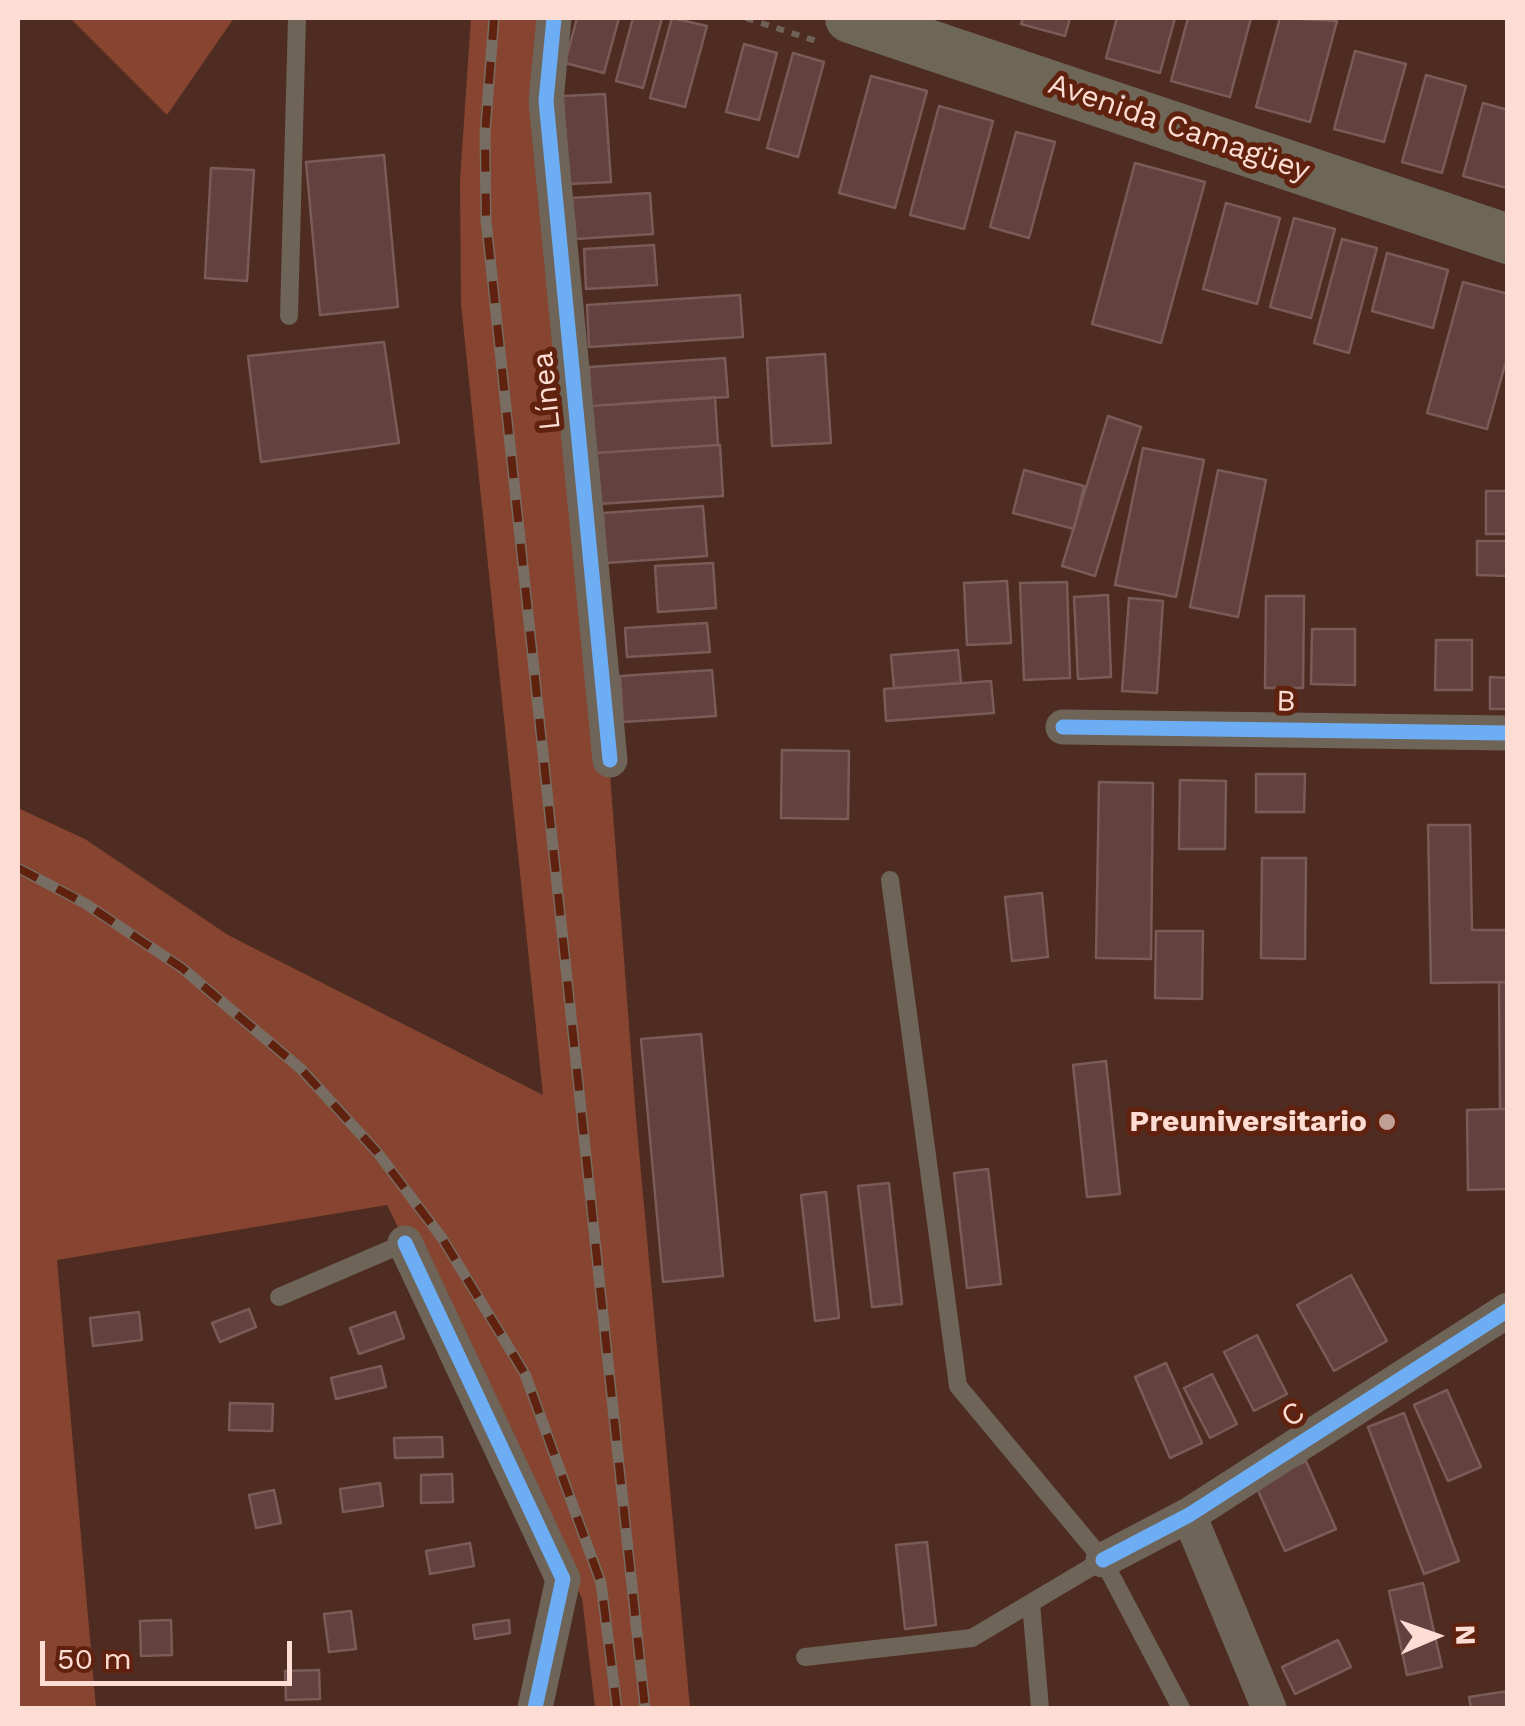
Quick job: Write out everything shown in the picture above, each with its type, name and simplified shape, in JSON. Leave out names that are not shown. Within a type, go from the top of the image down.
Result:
[{"type":"main road","name":"Avenida Camagüey","points":[[850,18],[1508,239]]},
{"type":"street","name":"Línea","points":[[554,18],[546,100],[610,760]]},
{"type":"street","name":"B","points":[[1063,727],[1508,733]]},
{"type":"street","points":[[405,1244],[563,1579],[535,1708]]},
{"type":"street","name":"C","points":[[1104,1560],[1188,1515],[1508,1310]]},
{"type":"street","points":[[1188,1515],[1269,1708]]},
{"type":"lane","points":[[289,316],[296,18]]},
{"type":"lane","points":[[890,880],[958,1386],[1104,1560],[1181,1708]]},
{"type":"lane","points":[[279,1297],[405,1244]]},
{"type":"lane","points":[[805,1657],[972,1638],[1104,1560]]},
{"type":"lane","points":[[1031,1603],[1040,1708]]},
{"type":"shaded area","points":[[70,18],[234,18],[167,115]]},
{"type":"shaded area","points":[[471,18],[553,18],[636,1118],[690,1708],[595,1708],[582,1598],[387,1205],[57,1260],[96,1708],[18,1708],[18,808],[85,839],[228,935],[543,1095],[461,304],[460,180]]},
{"type":"building","points":[[577,18],[619,18],[604,73],[565,63]]},
{"type":"building","points":[[633,18],[662,18],[643,88],[616,81]]},
{"type":"building","points":[[672,18],[707,26],[685,107],[650,98]]},
{"type":"building","points":[[1023,18],[1070,18],[1065,36],[1021,24]]},
{"type":"building","points":[[1117,18],[1175,18],[1160,73],[1106,58]]},
{"type":"building","points":[[1188,18],[1251,18],[1230,97],[1171,81]]},
{"type":"building","points":[[1280,18],[1337,21],[1310,122],[1256,107]]},
{"type":"building","points":[[744,44],[777,53],[759,120],[726,112]]},
{"type":"building","points":[[1355,51],[1406,64],[1384,142],[1334,129]]},
{"type":"building","points":[[793,53],[824,62],[798,157],[767,148]]},
{"type":"building","points":[[1426,75],[1466,86],[1442,173],[1402,162]]},
{"type":"building","points":[[871,76],[927,91],[895,208],[839,193]]},
{"type":"building","points":[[605,94],[611,182],[569,184],[563,96]]},
{"type":"building","points":[[1483,103],[1508,110],[1507,188],[1463,176]]},
{"type":"building","points":[[939,106],[993,121],[964,229],[910,215]]},
{"type":"building","points":[[1016,132],[1055,142],[1029,238],[990,227]]},
{"type":"building","points":[[384,155],[398,307],[320,315],[306,162]]},
{"type":"building","points":[[1135,163],[1205,182],[1161,343],[1092,324]]},
{"type":"building","points":[[211,168],[254,170],[247,281],[205,278]]},
{"type":"building","points":[[650,193],[653,234],[576,239],[572,198]]},
{"type":"building","points":[[1226,203],[1280,218],[1257,304],[1203,289]]},
{"type":"building","points":[[1294,218],[1335,229],[1311,318],[1270,307]]},
{"type":"building","points":[[1342,239],[1377,248],[1349,353],[1314,343]]},
{"type":"building","points":[[654,245],[657,285],[586,289],[584,249]]},
{"type":"building","points":[[1387,253],[1448,270],[1433,328],[1372,311]]},
{"type":"building","points":[[1463,282],[1508,294],[1508,354],[1487,429],[1427,413]]},
{"type":"building","points":[[740,295],[743,337],[589,347],[587,305]]},
{"type":"building","points":[[384,342],[399,443],[261,462],[248,356]]},
{"type":"building","points":[[825,354],[831,443],[772,446],[767,358]]},
{"type":"building","points":[[725,358],[728,397],[591,406],[589,367]]},
{"type":"building","points":[[715,397],[718,445],[595,453],[591,406]]},
{"type":"building","points":[[1108,416],[1141,427],[1095,576],[1062,566]]},
{"type":"building","points":[[720,445],[723,496],[598,504],[595,453]]},
{"type":"building","points":[[1143,448],[1204,460],[1176,597],[1115,585]]},
{"type":"building","points":[[1024,470],[1084,486],[1074,529],[1013,513]]},
{"type":"building","points":[[1218,470],[1266,480],[1238,617],[1190,607]]},
{"type":"building","points":[[1486,491],[1508,491],[1508,534],[1486,534]]},
{"type":"building","points":[[703,506],[707,556],[606,563],[603,513]]},
{"type":"building","points":[[1477,541],[1508,541],[1508,576],[1477,575]]},
{"type":"building","points":[[713,563],[716,608],[658,612],[655,566]]},
{"type":"building","points":[[1007,581],[1011,643],[967,645],[964,583]]},
{"type":"building","points":[[1067,582],[1070,678],[1024,680],[1020,583]]},
{"type":"building","points":[[1108,595],[1111,677],[1078,679],[1074,597]]},
{"type":"building","points":[[1266,596],[1304,596],[1303,688],[1265,688]]},
{"type":"building","points":[[1129,598],[1163,601],[1157,693],[1122,691]]},
{"type":"building","points":[[707,623],[710,652],[627,657],[625,628]]},
{"type":"building","points":[[1312,629],[1355,629],[1355,685],[1311,684]]},
{"type":"building","points":[[1436,640],[1472,640],[1472,690],[1435,690]]},
{"type":"building","points":[[958,650],[961,683],[894,688],[891,655]]},
{"type":"building","points":[[712,670],[716,716],[623,722],[620,676]]},
{"type":"building","points":[[1490,677],[1508,678],[1508,709],[1490,709]]},
{"type":"building","points":[[991,681],[994,713],[886,721],[884,689]]},
{"type":"building","points":[[782,750],[849,751],[848,819],[781,818]]},
{"type":"building","points":[[1256,774],[1305,774],[1304,812],[1256,812]]},
{"type":"building","points":[[1180,780],[1226,781],[1225,849],[1179,849]]},
{"type":"building","points":[[1099,782],[1153,783],[1151,959],[1096,958]]},
{"type":"building","points":[[1428,825],[1470,825],[1472,930],[1508,930],[1508,982],[1431,983]]},
{"type":"building","points":[[1262,858],[1306,858],[1305,959],[1261,958]]},
{"type":"building","points":[[1042,893],[1048,957],[1012,961],[1005,897]]},
{"type":"building","points":[[1156,931],[1203,931],[1202,999],[1155,998]]},
{"type":"building","points":[[1499,982],[1508,982],[1508,1109],[1500,1109]]},
{"type":"building","points":[[701,1034],[723,1276],[663,1282],[641,1039]]},
{"type":"building","points":[[1106,1061],[1120,1194],[1087,1197],[1073,1065]]},
{"type":"building","points":[[1508,1109],[1508,1189],[1468,1190],[1467,1110]]},
{"type":"building","points":[[988,1169],[1001,1284],[967,1288],[954,1173]]},
{"type":"building","points":[[889,1183],[902,1304],[872,1307],[858,1186]]},
{"type":"building","points":[[826,1192],[839,1318],[815,1321],[801,1195]]},
{"type":"building","points":[[1351,1275],[1387,1341],[1334,1371],[1297,1305]]},
{"type":"building","points":[[249,1309],[256,1327],[220,1342],[212,1323]]},
{"type":"building","points":[[139,1312],[142,1340],[93,1346],[90,1318]]},
{"type":"building","points":[[395,1312],[404,1338],[359,1354],[350,1328]]},
{"type":"building","points":[[1257,1335],[1287,1394],[1254,1411],[1224,1352]]},
{"type":"building","points":[[1166,1363],[1202,1443],[1170,1458],[1135,1377]]},
{"type":"building","points":[[381,1366],[386,1387],[336,1399],[331,1378]]},
{"type":"building","points":[[1212,1374],[1237,1424],[1210,1438],[1184,1388]]},
{"type":"building","points":[[1447,1390],[1481,1467],[1448,1481],[1414,1405]]},
{"type":"building","points":[[230,1403],[273,1404],[272,1431],[229,1430]]},
{"type":"building","points":[[1404,1413],[1459,1561],[1424,1574],[1368,1427]]},
{"type":"building","points":[[442,1437],[443,1457],[395,1458],[394,1438]]},
{"type":"building","points":[[1306,1461],[1336,1529],[1285,1551],[1255,1484]]},
{"type":"building","points":[[452,1474],[453,1502],[421,1503],[421,1475]]},
{"type":"building","points":[[380,1483],[383,1506],[343,1512],[340,1489]]},
{"type":"building","points":[[274,1490],[281,1523],[256,1528],[249,1495]]},
{"type":"building","points":[[927,1542],[936,1625],[905,1629],[896,1545]]},
{"type":"building","points":[[470,1543],[474,1566],[430,1574],[426,1551]]},
{"type":"building","points":[[1423,1583],[1442,1667],[1407,1675],[1389,1591]]},
{"type":"building","points":[[351,1611],[356,1649],[329,1652],[324,1614]]},
{"type":"building","points":[[171,1620],[172,1655],[141,1656],[140,1621]]},
{"type":"building","points":[[509,1620],[510,1633],[475,1639],[473,1625]]},
{"type":"building","points":[[1338,1640],[1351,1667],[1295,1694],[1282,1667]]},
{"type":"building","points":[[319,1670],[320,1699],[286,1700],[285,1671]]},
{"type":"building","points":[[1508,1691],[1508,1708],[1471,1708],[1469,1697]]},
{"type":"railway","points":[[494,18],[485,134],[486,220],[645,1708]]},
{"type":"railway","points":[[18,868],[86,904],[182,968],[301,1069],[377,1152],[442,1238],[525,1374],[601,1583],[617,1708]]},
{"type":"cycle path","points":[[554,18],[546,101],[610,760]]},
{"type":"cycle path","points":[[1063,727],[1508,733]]},
{"type":"cycle path","points":[[405,1243],[563,1579],[535,1708]]},
{"type":"cycle path","points":[[1103,1560],[1189,1515],[1508,1310]]},
{"type":"place","name":"Preuniversitario","points":[[1387,1122]]}]
